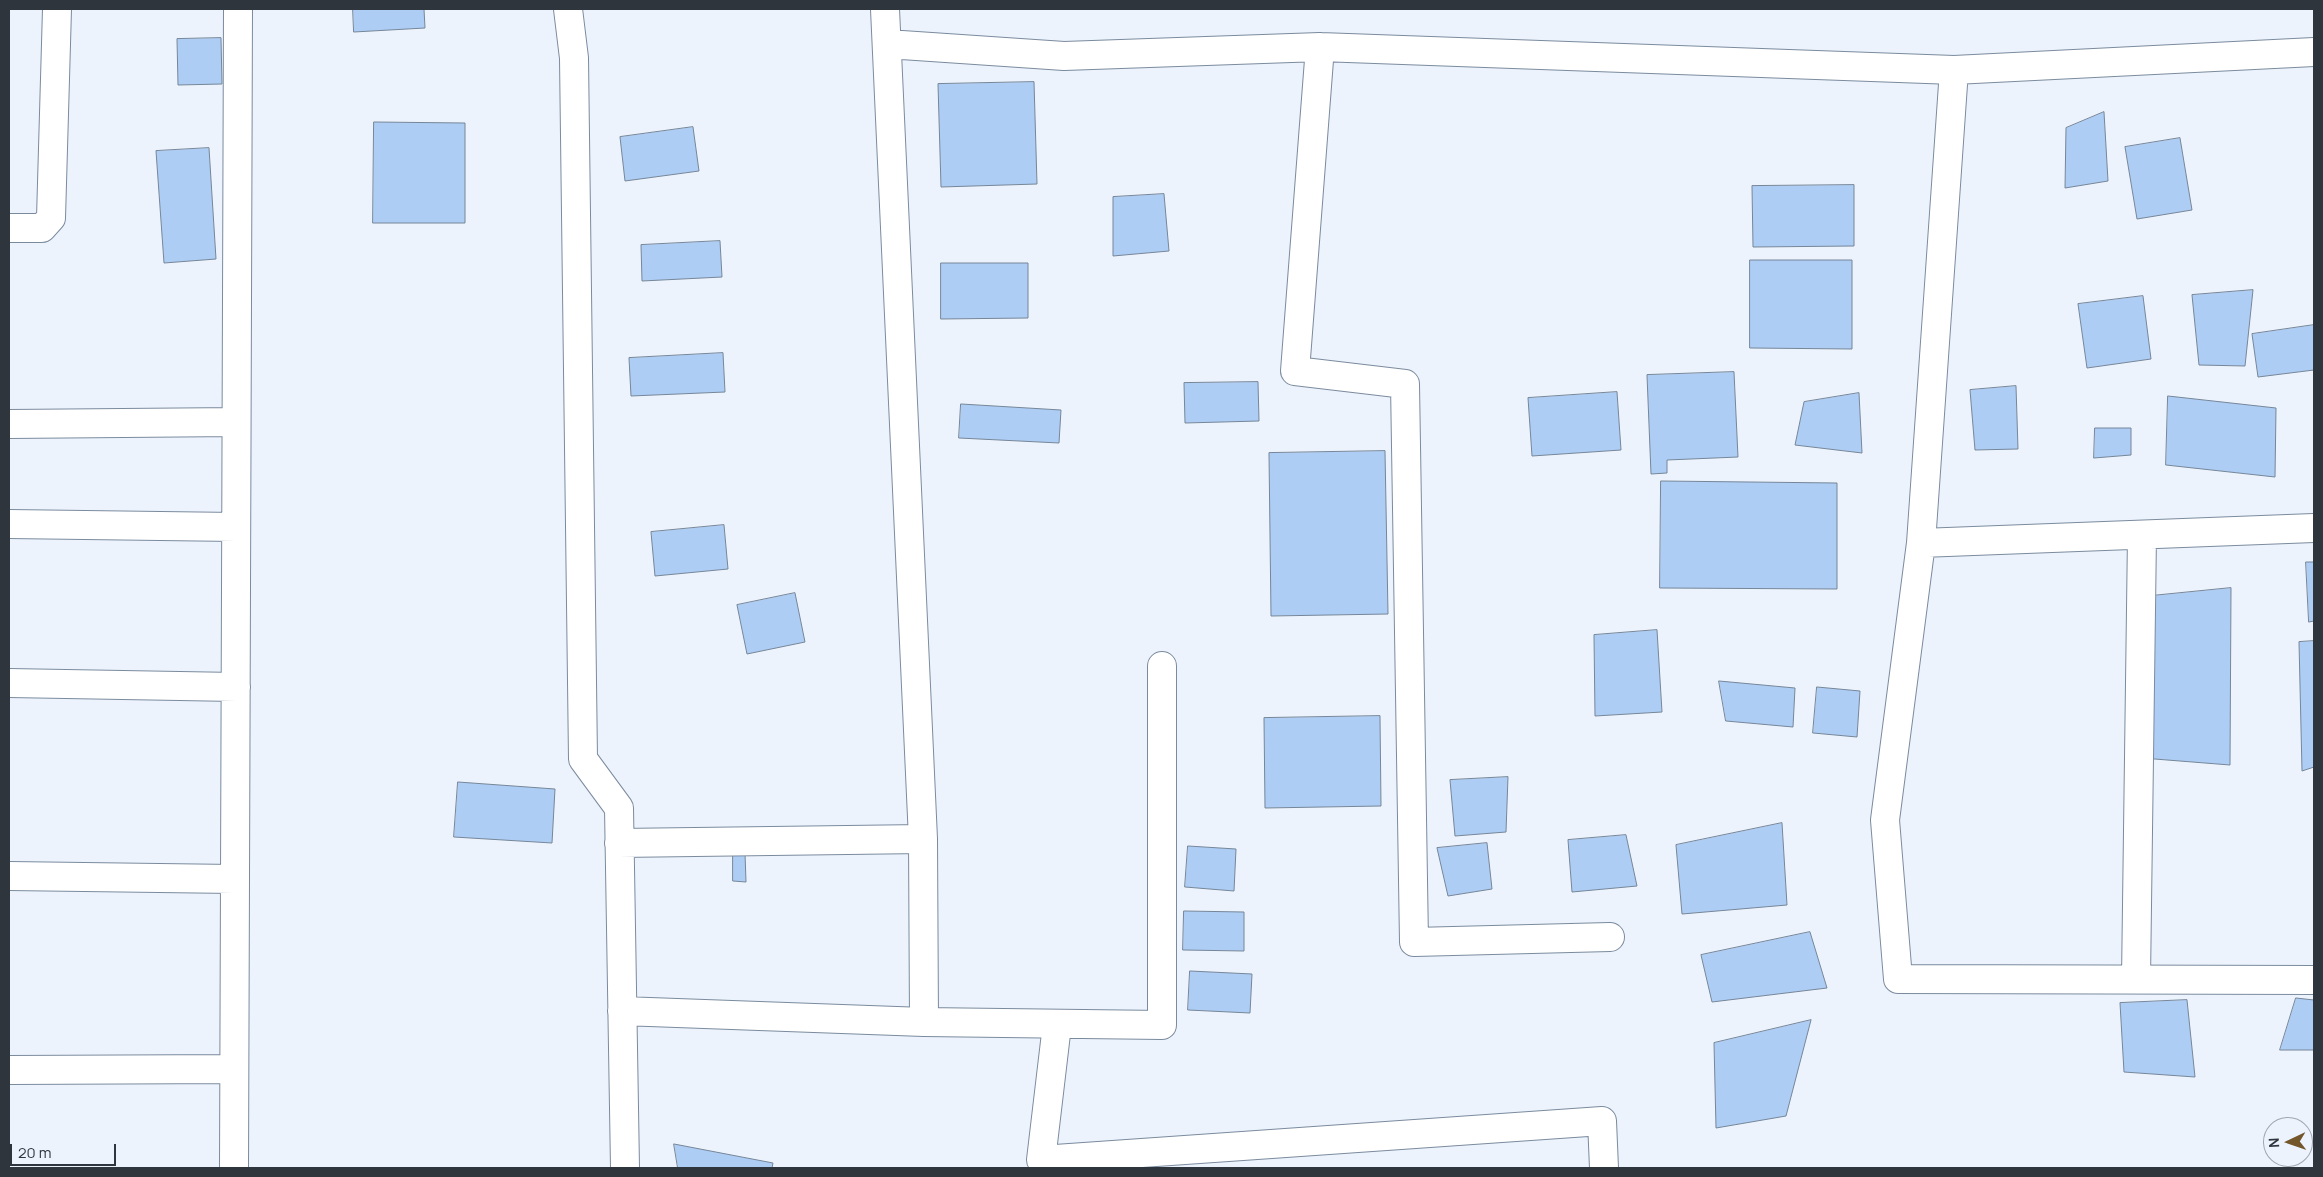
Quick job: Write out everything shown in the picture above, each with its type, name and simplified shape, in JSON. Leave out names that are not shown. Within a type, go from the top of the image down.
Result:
[{"type":"street","points":[[9,228],[42,228],[51,218],[57,9]]},
{"type":"street","points":[[234,1168],[238,9]]},
{"type":"street","points":[[568,9],[574,58],[583,759],[619,808],[625,1168]]},
{"type":"street","points":[[885,9],[923,839],[924,1022]]},
{"type":"street","points":[[887,44],[1064,56],[1320,47],[1954,70],[2314,52]]},
{"type":"street","points":[[1320,47],[1295,371],[1405,384],[1414,942],[1610,937]]},
{"type":"street","points":[[1954,70],[1921,543],[1885,820],[1898,979],[2314,980]]},
{"type":"street","points":[[9,424],[236,422]]},
{"type":"street","points":[[9,524],[236,527]]},
{"type":"street","points":[[1921,543],[2314,528]]},
{"type":"street","points":[[2136,979],[2142,535]]},
{"type":"street","points":[[622,1011],[924,1022],[1162,1025],[1162,666]]},
{"type":"street","points":[[9,683],[236,687]]},
{"type":"street","points":[[619,843],[923,839]]},
{"type":"street","points":[[9,876],[234,879]]},
{"type":"street","points":[[1057,1025],[1041,1164],[1602,1121],[1604,1168]]},
{"type":"street","points":[[9,1070],[234,1070]]},
{"type":"building","points":[[353,9],[424,9],[425,28],[354,32]]},
{"type":"building","points":[[221,38],[222,84],[178,85],[177,39]]},
{"type":"building","points":[[1034,82],[1037,184],[941,187],[938,84]]},
{"type":"building","points":[[2104,112],[2108,181],[2065,188],[2066,128]]},
{"type":"building","points":[[374,122],[465,123],[465,223],[373,223]]},
{"type":"building","points":[[693,127],[699,171],[625,181],[620,137]]},
{"type":"building","points":[[2180,138],[2192,210],[2137,219],[2125,147]]},
{"type":"building","points":[[209,148],[216,259],[164,263],[156,151]]},
{"type":"building","points":[[1854,185],[1854,246],[1753,247],[1752,186]]},
{"type":"building","points":[[1164,194],[1169,251],[1113,256],[1113,197]]},
{"type":"building","points":[[720,241],[722,277],[642,281],[641,245]]},
{"type":"building","points":[[1750,260],[1852,260],[1852,349],[1750,348]]},
{"type":"building","points":[[941,263],[1028,263],[1028,318],[941,319]]},
{"type":"building","points":[[2253,290],[2245,366],[2199,365],[2192,295]]},
{"type":"building","points":[[2143,296],[2151,359],[2087,368],[2078,304]]},
{"type":"building","points":[[2314,325],[2314,370],[2258,377],[2252,334]]},
{"type":"building","points":[[723,353],[725,392],[631,396],[629,358]]},
{"type":"building","points":[[1734,372],[1738,457],[1667,460],[1667,473],[1651,474],[1647,375]]},
{"type":"building","points":[[1258,382],[1259,421],[1185,423],[1184,383]]},
{"type":"building","points":[[2016,386],[2018,449],[1975,450],[1970,390]]},
{"type":"building","points":[[1617,392],[1621,450],[1532,456],[1528,398]]},
{"type":"building","points":[[1859,393],[1862,453],[1795,445],[1804,402]]},
{"type":"building","points":[[2168,396],[2276,408],[2275,477],[2166,465]]},
{"type":"building","points":[[961,404],[1061,410],[1059,443],[959,438]]},
{"type":"building","points":[[2095,428],[2131,428],[2131,455],[2094,458]]},
{"type":"building","points":[[1385,451],[1388,614],[1271,616],[1269,453]]},
{"type":"building","points":[[1661,481],[1837,483],[1837,589],[1660,588]]},
{"type":"building","points":[[724,525],[728,569],[655,576],[651,532]]},
{"type":"building","points":[[2306,562],[2314,562],[2314,621],[2309,622]]},
{"type":"building","points":[[2231,588],[2230,765],[2142,758],[2141,597]]},
{"type":"building","points":[[795,593],[805,642],[747,654],[737,605]]},
{"type":"building","points":[[1657,630],[1662,712],[1595,716],[1594,635]]},
{"type":"building","points":[[2314,641],[2314,767],[2302,771],[2299,642]]},
{"type":"building","points":[[1719,681],[1795,688],[1793,727],[1726,721]]},
{"type":"building","points":[[1817,687],[1860,691],[1857,737],[1813,733]]},
{"type":"building","points":[[1380,716],[1381,806],[1265,808],[1264,718]]},
{"type":"building","points":[[1508,777],[1506,832],[1455,836],[1450,780]]},
{"type":"building","points":[[458,782],[555,789],[552,843],[454,837]]},
{"type":"building","points":[[1782,823],[1787,905],[1682,914],[1676,845]]},
{"type":"building","points":[[1626,835],[1637,886],[1572,892],[1568,840]]},
{"type":"building","points":[[1487,843],[1492,889],[1448,896],[1437,848]]},
{"type":"building","points":[[1188,846],[1236,849],[1234,891],[1185,887]]},
{"type":"building","points":[[733,853],[745,853],[746,882],[733,881]]},
{"type":"building","points":[[1184,911],[1244,912],[1244,951],[1183,950]]},
{"type":"building","points":[[1810,932],[1827,988],[1712,1002],[1701,955]]},
{"type":"building","points":[[1190,971],[1252,974],[1250,1013],[1188,1010]]},
{"type":"building","points":[[2296,998],[2314,1000],[2314,1050],[2280,1050]]},
{"type":"building","points":[[2187,1000],[2195,1077],[2124,1072],[2120,1003]]},
{"type":"building","points":[[1811,1020],[1786,1116],[1716,1128],[1714,1043]]},
{"type":"building","points":[[674,1144],[773,1163],[772,1168],[678,1168]]}]
